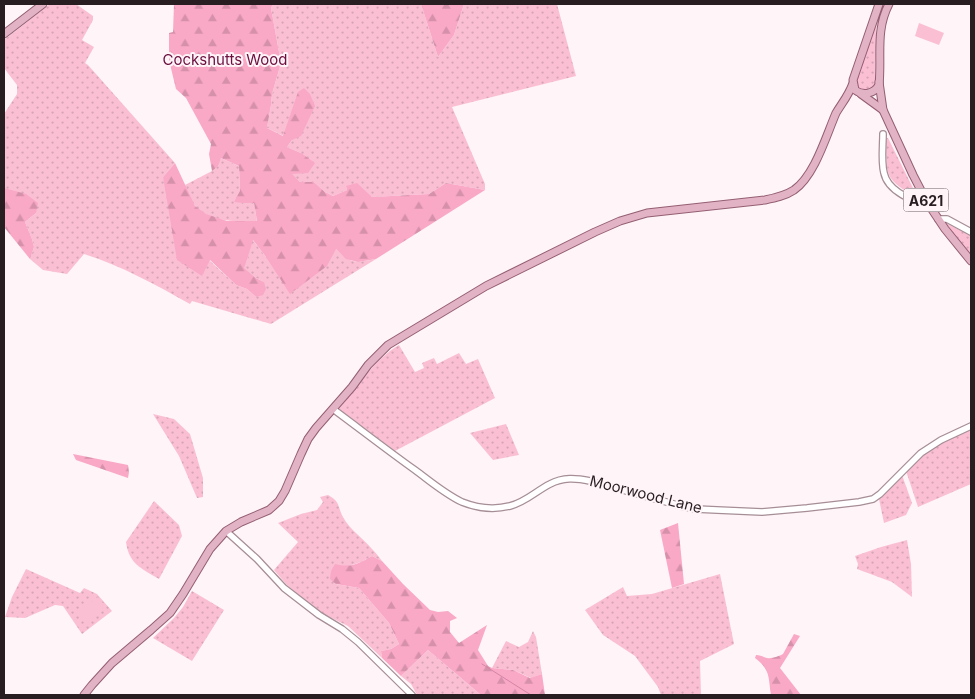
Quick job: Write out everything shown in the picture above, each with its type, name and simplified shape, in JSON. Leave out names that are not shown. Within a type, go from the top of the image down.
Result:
[{"type":"main road","points":[[4,34],[43,4]]},
{"type":"main road","points":[[84,695],[112,663],[170,613],[184,594],[210,549],[226,531],[241,522],[269,510],[280,501],[308,439],[316,428],[378,354],[400,337],[486,286],[595,232],[628,218],[647,213],[764,200],[781,196],[800,185],[822,148],[836,114],[853,83],[879,4]]},
{"type":"main road","name":"A621","points":[[889,4],[880,28],[880,82],[883,110],[913,176],[930,206],[959,248],[971,261]]},
{"type":"main road","points":[[844,102],[860,93],[864,94],[874,91],[880,82]]},
{"type":"main road","name":"A621","points":[[853,83],[855,90],[883,110]]},
{"type":"street","points":[[883,134],[883,170],[887,180],[895,189],[915,202],[930,206]]},
{"type":"street","points":[[938,219],[948,220],[971,232]]},
{"type":"street","name":"Moorwood Lane","points":[[333,409],[450,495],[461,501],[483,508],[506,507],[517,504],[550,484],[568,478],[578,478],[696,509],[762,512],[859,502],[873,499],[880,494],[925,449],[971,426]]},
{"type":"street","points":[[226,531],[257,559],[284,588],[358,642],[412,695]]},
{"type":"shaded area","points":[[50,4],[76,4],[93,16],[93,20],[82,40],[94,47],[85,63],[175,163],[163,177],[202,275],[209,260],[236,285],[247,289],[256,297],[264,282],[243,268],[252,239],[266,257],[336,249],[354,261],[376,259],[271,324],[192,301],[190,304],[125,270],[84,254],[67,274],[43,270],[30,259],[34,247],[25,222],[36,213],[4,188],[4,114],[17,94],[17,85],[4,68],[4,40]]},
{"type":"shaded area","points":[[273,4],[421,4],[438,57],[454,35],[464,4],[557,4],[576,76],[452,107],[485,184],[485,190],[446,183],[429,194],[372,197],[346,186],[347,190],[333,196],[325,192],[314,182],[300,182],[291,174],[301,153],[287,147],[292,140],[267,128],[272,94],[281,63],[271,8]]},
{"type":"shaded area","points":[[879,14],[876,29],[875,84],[870,90],[862,90],[856,84],[856,80]]},
{"type":"shaded area","points":[[919,23],[944,33],[939,45],[915,36]]},
{"type":"shaded area","points":[[886,138],[888,138],[918,198],[898,186],[890,177],[887,164]]},
{"type":"shaded area","points":[[221,158],[239,166],[240,191],[243,203],[254,202],[257,222],[217,219],[202,212],[193,202],[185,185],[212,171]]},
{"type":"shaded area","points":[[944,223],[971,236],[971,257]]},
{"type":"shaded area","points":[[399,345],[415,372],[424,368],[422,363],[434,358],[437,364],[459,353],[466,364],[478,359],[495,398],[395,451],[339,409],[374,366]]},
{"type":"shaded area","points":[[153,414],[174,419],[190,434],[203,478],[203,497],[197,498],[179,456]]},
{"type":"shaded area","points":[[506,424],[519,455],[493,460],[470,433]]},
{"type":"shaded area","points":[[971,428],[971,484],[918,507],[906,471],[936,446]]},
{"type":"shaded area","points":[[902,475],[912,503],[906,515],[884,523],[879,499]]},
{"type":"shaded area","points":[[328,495],[337,502],[349,526],[382,561],[372,556],[346,567],[336,584],[359,588],[389,623],[399,644],[391,649],[381,651],[382,658],[348,626],[315,610],[286,584],[274,570],[298,542],[278,523],[317,510],[323,502],[320,497]]},
{"type":"shaded area","points":[[154,501],[179,525],[182,536],[159,579],[137,565],[130,556],[126,542]]},
{"type":"shaded area","points":[[907,540],[911,564],[912,597],[892,582],[857,569],[858,564],[855,556]]},
{"type":"shaded area","points":[[26,569],[80,593],[84,588],[97,594],[112,611],[82,634],[63,606],[55,605],[25,618],[5,617],[12,597]]},
{"type":"shaded area","points":[[720,574],[734,644],[700,661],[701,695],[661,695],[658,687],[635,656],[603,635],[585,610],[623,587],[627,596],[652,594]]},
{"type":"shaded area","points":[[192,591],[224,610],[192,661],[153,638],[174,618]]},
{"type":"shaded area","points":[[98,597],[106,607],[85,623],[77,613]]},
{"type":"shaded area","points":[[533,631],[536,637],[542,674],[531,678],[513,670],[492,668],[506,641],[519,647],[528,642]]},
{"type":"shaded area","points":[[428,650],[481,695],[417,695],[411,684],[401,676]]},
{"type":"green space","name":"Cockshutts Wood","points":[[174,4],[273,4],[271,8],[281,63],[272,94],[267,128],[283,136],[298,92],[304,88],[310,94],[315,106],[301,136],[292,140],[287,147],[301,153],[315,163],[308,173],[292,174],[300,182],[314,182],[325,192],[333,196],[347,190],[346,186],[357,183],[372,197],[429,194],[446,183],[485,190],[376,259],[358,262],[346,259],[336,249],[327,266],[290,294],[253,240],[244,268],[264,282],[266,289],[263,295],[256,297],[247,289],[236,285],[210,260],[202,276],[177,260],[163,177],[175,163],[195,206],[206,214],[227,221],[257,221],[254,203],[234,202],[240,191],[239,166],[221,158],[218,166],[212,171],[209,154],[211,144],[186,98],[176,89],[169,60],[169,33],[173,32]]},
{"type":"green space","points":[[421,4],[464,4],[454,35],[438,57]]},
{"type":"green space","points":[[4,188],[26,194],[38,203],[36,213],[25,222],[34,247],[30,259],[4,227]]},
{"type":"green space","points":[[73,454],[128,465],[128,478],[76,460]]},
{"type":"green space","points":[[678,523],[684,584],[672,588],[660,530]]},
{"type":"green space","points":[[372,556],[382,561],[430,610],[438,612],[448,611],[457,618],[450,621],[450,632],[459,643],[487,625],[478,650],[488,666],[513,670],[530,678],[542,674],[545,695],[481,695],[428,650],[401,676],[382,658],[381,651],[391,649],[399,644],[389,623],[359,588],[336,584],[330,579],[331,571],[335,564],[346,566]]},
{"type":"green space","points":[[794,634],[800,636],[780,668],[801,695],[771,695],[768,674],[764,666],[755,658],[756,655],[769,658],[783,654]]},
{"type":"waterway","points":[[482,664],[531,695]]}]
